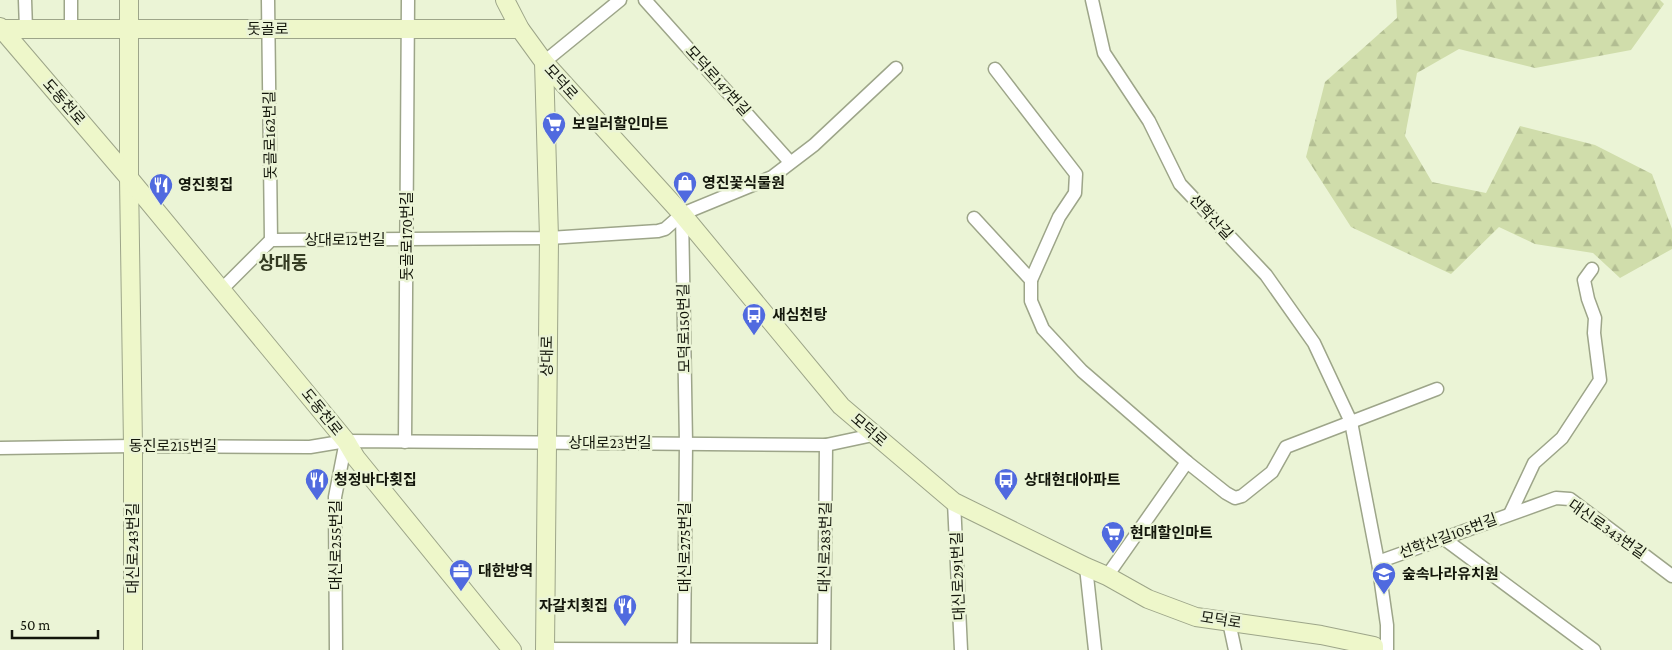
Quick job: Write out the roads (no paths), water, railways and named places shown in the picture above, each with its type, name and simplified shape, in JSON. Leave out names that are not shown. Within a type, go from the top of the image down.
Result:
[{"type":"street","points":[[25,0],[26,29]]},
{"type":"street","points":[[71,0],[71,29]]},
{"type":"street","points":[[128,0],[133,446]]},
{"type":"street","name":"돗골로162번길","points":[[268,0],[271,240]]},
{"type":"street","points":[[407,29],[408,0]]},
{"type":"street","name":"모덕로","points":[[505,0],[520,29],[544,62],[682,214],[841,406],[954,502],[1106,576],[1148,599],[1196,617],[1321,635],[1382,649]]},
{"type":"street","points":[[544,62],[620,0]]},
{"type":"street","name":"모덕로147번길","points":[[645,0],[790,162]]},
{"type":"street","name":"선학산길","points":[[1092,0],[1104,53],[1149,121],[1180,184],[1266,275],[1314,342],[1351,422],[1378,562],[1387,625],[1382,649]]},
{"type":"street","name":"돗골로","points":[[1,28],[520,29]]},
{"type":"street","name":"도동천로","points":[[1,28],[222,289],[512,650]]},
{"type":"street","name":"돗골로170번길","points":[[405,442],[407,29]]},
{"type":"street","name":"상대로","points":[[544,62],[548,238],[545,650]]},
{"type":"street","points":[[682,214],[772,177],[814,145],[896,68]]},
{"type":"street","points":[[996,69],[1076,174],[1075,193],[1059,217],[1031,280],[1030,300],[1044,329],[1082,371],[1187,462],[1226,493],[1235,498],[1242,496],[1272,472],[1286,447],[1437,389]]},
{"type":"street","name":"상대로12번길","points":[[271,240],[548,238],[658,231],[664,229],[682,214]]},
{"type":"street","name":"모덕로150번길","points":[[682,214],[686,443]]},
{"type":"street","points":[[974,218],[1031,280]]},
{"type":"street","points":[[222,289],[271,240]]},
{"type":"street","name":"선학산길105번길","points":[[1378,562],[1510,514],[1534,463],[1562,438],[1600,380],[1594,333],[1595,318],[1584,280],[1592,269]]},
{"type":"street","name":"상대로23번길","points":[[346,441],[826,445],[874,435]]},
{"type":"street","name":"동진로215번길","points":[[0,448],[133,446],[310,447],[346,441]]},
{"type":"street","name":"대신로255번길","points":[[336,650],[335,497],[346,441]]},
{"type":"street","name":"대신로275번길","points":[[684,650],[686,443]]},
{"type":"street","name":"대신로283번길","points":[[822,650],[826,445]]},
{"type":"street","name":"대신로243번길","points":[[133,446],[133,650]]},
{"type":"street","points":[[1106,576],[1187,462]]},
{"type":"street","name":"대신로343번길","points":[[1510,514],[1556,498],[1570,499],[1672,576]]},
{"type":"street","name":"대신로291번길","points":[[954,502],[961,650]]},
{"type":"street","points":[[1443,538],[1594,650]]},
{"type":"street","points":[[1086,567],[1095,650]]},
{"type":"street","points":[[1229,622],[1235,650]]},
{"type":"street","points":[[545,650],[822,650]]},
{"type":"place","name":"보일러할인마트","points":[[554,145]]},
{"type":"place","name":"영진꽃식물원","points":[[685,204]]},
{"type":"place","name":"영진횟집","points":[[161,206]]},
{"type":"place","name":"새심천탕","points":[[754,336]]},
{"type":"place","name":"청정바다횟집","points":[[317,501]]},
{"type":"place","name":"상대현대아파트","points":[[1006,501]]},
{"type":"place","name":"현대할인마트","points":[[1113,554]]},
{"type":"place","name":"대한방역","points":[[461,592]]},
{"type":"place","name":"숲속나라유치원","points":[[1384,595]]},
{"type":"place","name":"자갈치횟집","points":[[625,627]]},
{"type":"district","name":"상대동","points":[[283,263]]}]
